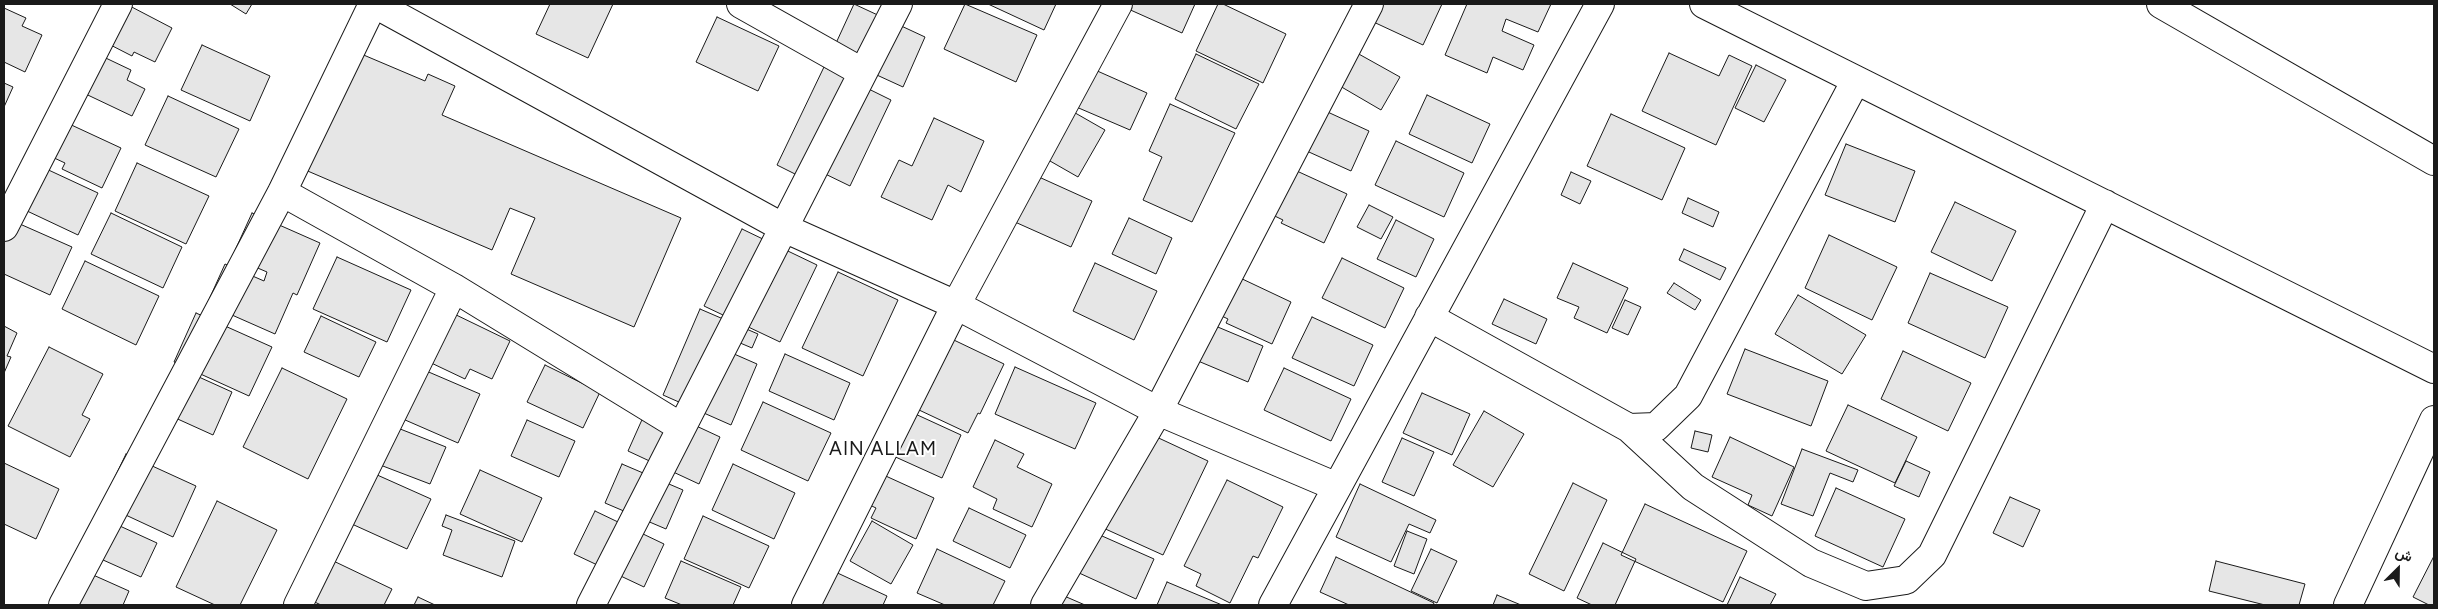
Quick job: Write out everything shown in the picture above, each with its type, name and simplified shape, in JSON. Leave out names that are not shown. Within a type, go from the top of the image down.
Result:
[{"type":"street","points":[[4,227],[118,4]]},
{"type":"street","points":[[62,605],[282,192],[374,4],[784,228],[956,305],[1158,411],[1337,487]]},
{"type":"street","points":[[742,4],[862,72]]},
{"type":"street","points":[[591,605],[680,427],[898,4]]},
{"type":"street","points":[[806,605],[956,305],[1118,4]]},
{"type":"street","points":[[1045,605],[1158,411],[1369,4]]},
{"type":"street","points":[[1273,605],[1600,4]]},
{"type":"street","points":[[1704,4],[2434,369]]},
{"type":"street","points":[[2161,4],[2434,161]]},
{"type":"street","points":[[1629,428],[1656,427],[1688,396],[1856,80]]},
{"type":"street","points":[[282,192],[454,288],[680,427]]},
{"type":"street","points":[[1429,317],[1629,428],[1693,487],[1811,563],[1866,586],[1906,580],[1932,555],[2105,204]]},
{"type":"street","points":[[298,605],[454,288]]},
{"type":"street","points":[[2348,605],[2434,420]]},
{"type":"building","points":[[126,4],[172,28],[155,62],[134,52],[132,56],[95,37]]},
{"type":"building","points":[[230,4],[252,4],[246,14]]},
{"type":"building","points":[[550,4],[613,4],[588,58],[536,34]]},
{"type":"building","points":[[854,4],[925,37],[903,87],[831,54]]},
{"type":"building","points":[[965,4],[1037,35],[1016,82],[944,49]]},
{"type":"building","points":[[988,4],[1056,4],[1044,30]]},
{"type":"building","points":[[1117,4],[1195,4],[1182,33]]},
{"type":"building","points":[[1218,4],[1223,4],[1286,34],[1263,83],[1196,51]]},
{"type":"building","points":[[1356,4],[1442,4],[1423,45],[1352,12]]},
{"type":"building","points":[[1467,4],[1551,4],[1538,32],[1506,19],[1502,31],[1534,45],[1523,70],[1493,57],[1487,73],[1445,55]]},
{"type":"building","points":[[4,8],[26,18],[22,26],[42,35],[25,72],[4,62]]},
{"type":"building","points":[[717,17],[779,46],[758,91],[696,62]]},
{"type":"building","points":[[1339,43],[1400,77],[1381,110],[1321,75]]},
{"type":"building","points":[[202,45],[270,76],[250,121],[181,90]]},
{"type":"building","points":[[340,45],[425,81],[428,74],[455,86],[442,115],[681,218],[634,327],[511,274],[535,218],[510,208],[492,250],[289,163]]},
{"type":"building","points":[[91,51],[131,70],[127,80],[145,89],[132,116],[73,88]]},
{"type":"building","points":[[1669,53],[1719,76],[1729,55],[1752,66],[1716,145],[1642,111]]},
{"type":"building","points":[[1196,54],[1259,84],[1236,129],[1175,99]]},
{"type":"building","points":[[1077,62],[1147,93],[1130,130],[1060,100]]},
{"type":"building","points":[[1756,65],[1786,80],[1764,122],[1735,108]]},
{"type":"building","points":[[824,67],[891,100],[850,186],[817,170],[811,182],[777,165]]},
{"type":"building","points":[[4,83],[13,87],[4,107]]},
{"type":"building","points":[[1427,95],[1490,124],[1472,163],[1409,134]]},
{"type":"building","points":[[168,96],[239,129],[216,177],[145,145]]},
{"type":"building","points":[[1056,102],[1105,130],[1078,177],[1029,149]]},
{"type":"building","points":[[1308,103],[1369,131],[1351,171],[1289,143]]},
{"type":"building","points":[[1170,104],[1235,133],[1192,222],[1143,200],[1162,157],[1149,151]]},
{"type":"building","points":[[1611,114],[1685,148],[1662,200],[1587,166]]},
{"type":"building","points":[[52,116],[121,148],[102,188],[62,169],[65,163],[37,150]]},
{"type":"building","points":[[934,118],[984,141],[961,192],[948,185],[932,220],[881,197],[899,160],[912,166]]},
{"type":"building","points":[[1396,141],[1464,173],[1444,217],[1375,185]]},
{"type":"building","points":[[1846,144],[1915,171],[1895,222],[1825,195]]},
{"type":"building","points":[[27,160],[98,193],[78,235],[8,202]]},
{"type":"building","points":[[1275,161],[1347,194],[1324,243],[1281,223],[1283,220],[1254,206]]},
{"type":"building","points":[[137,163],[209,196],[186,244],[115,211]]},
{"type":"building","points":[[1019,168],[1092,201],[1071,247],[997,214]]},
{"type":"building","points":[[1571,172],[1591,181],[1580,204],[1561,195]]},
{"type":"building","points":[[1688,198],[1719,212],[1713,227],[1682,213]]},
{"type":"building","points":[[1955,202],[2016,231],[1992,281],[1931,252]]},
{"type":"building","points":[[1369,205],[1393,217],[1381,239],[1357,227]]},
{"type":"building","points":[[111,213],[182,247],[163,288],[91,254]]},
{"type":"building","points":[[252,213],[320,243],[297,295],[293,293],[275,334],[207,304],[225,264],[264,281],[267,272],[232,257]]},
{"type":"building","points":[[4,217],[72,247],[50,295],[4,274]]},
{"type":"building","points":[[1129,218],[1172,238],[1156,274],[1112,254]]},
{"type":"building","points":[[1396,220],[1434,239],[1416,277],[1377,259]]},
{"type":"building","points":[[742,229],[817,265],[780,342],[704,306]]},
{"type":"building","points":[[1829,235],[1897,267],[1872,320],[1805,288]]},
{"type":"building","points":[[1684,249],[1726,268],[1720,280],[1679,260]]},
{"type":"building","points":[[337,257],[411,290],[387,342],[313,309]]},
{"type":"building","points":[[1342,258],[1404,288],[1385,328],[1322,298]]},
{"type":"building","points":[[85,261],[159,296],[136,345],[62,309]]},
{"type":"building","points":[[1095,263],[1157,291],[1134,340],[1073,311]]},
{"type":"building","points":[[1573,263],[1628,288],[1607,333],[1574,318],[1579,307],[1557,298]]},
{"type":"building","points":[[1219,268],[1291,302],[1272,344],[1226,323],[1228,319],[1201,306]]},
{"type":"building","points":[[838,272],[898,300],[863,376],[802,348]]},
{"type":"building","points":[[1930,273],[2008,307],[1985,358],[1908,323]]},
{"type":"building","points":[[1674,283],[1701,300],[1695,310],[1667,293]]},
{"type":"building","points":[[1798,295],[1866,335],[1842,374],[1775,334]]},
{"type":"building","points":[[1504,299],[1547,319],[1536,344],[1492,324]]},
{"type":"building","points":[[1625,300],[1641,307],[1628,335],[1612,328]]},
{"type":"building","points":[[700,309],[758,334],[752,348],[726,337],[725,350],[757,364],[731,425],[663,395]]},
{"type":"building","points":[[448,311],[510,341],[492,379],[470,369],[465,379],[425,360]]},
{"type":"building","points":[[196,313],[272,347],[249,396],[174,362]]},
{"type":"building","points":[[321,316],[376,342],[359,377],[304,352]]},
{"type":"building","points":[[1194,317],[1263,346],[1248,382],[1179,353]]},
{"type":"building","points":[[1312,317],[1373,345],[1354,386],[1292,358]]},
{"type":"building","points":[[4,326],[17,333],[7,356],[11,357],[4,373]]},
{"type":"building","points":[[935,331],[1004,364],[980,414],[978,413],[968,433],[902,402]]},
{"type":"building","points":[[49,347],[103,374],[82,415],[90,419],[70,457],[8,426]]},
{"type":"building","points":[[1745,349],[1828,381],[1811,426],[1727,394]]},
{"type":"building","points":[[1903,351],[1971,383],[1948,431],[1881,399]]},
{"type":"building","points":[[785,354],[850,383],[834,420],[769,391]]},
{"type":"building","points":[[545,365],[600,392],[583,428],[527,402]]},
{"type":"building","points":[[417,367],[480,394],[458,443],[396,416]]},
{"type":"building","points":[[1015,367],[1096,403],[1075,449],[995,414]]},
{"type":"building","points":[[179,368],[232,392],[213,435],[160,411]]},
{"type":"building","points":[[282,368],[347,399],[308,479],[243,447]]},
{"type":"building","points":[[1284,368],[1351,399],[1331,441],[1264,410]]},
{"type":"building","points":[[1422,393],[1470,414],[1452,455],[1403,433]]},
{"type":"building","points":[[763,402],[831,433],[808,481],[741,450]]},
{"type":"building","points":[[649,404],[720,437],[699,484],[628,451]]},
{"type":"building","points":[[1848,405],[1917,437],[1895,483],[1826,451]]},
{"type":"building","points":[[900,407],[961,435],[942,478],[880,450]]},
{"type":"building","points":[[1484,411],[1524,434],[1493,487],[1453,465]]},
{"type":"building","points":[[527,420],[575,441],[559,477],[511,456]]},
{"type":"building","points":[[390,425],[446,447],[430,484],[375,463]]},
{"type":"building","points":[[1135,427],[1208,461],[1163,555],[1090,522]]},
{"type":"building","points":[[1695,431],[1712,435],[1708,452],[1691,448]]},
{"type":"building","points":[[1730,437],[1794,467],[1772,516],[1748,505],[1752,495],[1712,477]]},
{"type":"building","points":[[1402,438],[1434,452],[1414,496],[1382,482]]},
{"type":"building","points":[[995,440],[1024,454],[1017,467],[1052,484],[1032,527],[993,509],[997,499],[973,487]]},
{"type":"building","points":[[1802,449],[1858,470],[1853,482],[1830,473],[1813,516],[1781,504]]},
{"type":"building","points":[[126,454],[196,486],[173,537],[102,504]]},
{"type":"building","points":[[1906,461],[1930,472],[1919,497],[1894,486]]},
{"type":"building","points":[[4,463],[59,489],[36,539],[4,524]]},
{"type":"building","points":[[622,464],[683,490],[666,529],[605,503]]},
{"type":"building","points":[[733,464],[795,493],[774,539],[712,510]]},
{"type":"building","points":[[866,467],[934,498],[916,539],[871,518],[876,508],[853,497]]},
{"type":"building","points":[[366,470],[431,499],[407,549],[343,520]]},
{"type":"building","points":[[480,470],[542,498],[522,542],[460,514]]},
{"type":"building","points":[[1227,480],[1283,507],[1258,558],[1253,556],[1230,603],[1196,586],[1201,574],[1184,566]]},
{"type":"building","points":[[1573,483],[1607,500],[1564,591],[1529,574]]},
{"type":"building","points":[[1360,484],[1436,520],[1430,533],[1409,524],[1391,562],[1336,537]]},
{"type":"building","points":[[1836,488],[1905,519],[1883,567],[1815,536]]},
{"type":"building","points":[[2010,497],[2040,510],[2023,547],[1993,533]]},
{"type":"building","points":[[217,501],[277,530],[240,605],[215,605],[176,587]]},
{"type":"building","points":[[1645,504],[1747,551],[1723,602],[1621,555]]},
{"type":"building","points":[[969,508],[1026,535],[1010,568],[953,541]]},
{"type":"building","points":[[595,511],[664,544],[644,587],[574,554]]},
{"type":"building","points":[[446,515],[515,541],[502,577],[443,555],[452,530],[442,526]]},
{"type":"building","points":[[98,516],[157,543],[141,577],[83,551]]},
{"type":"building","points":[[703,516],[769,546],[749,588],[684,559]]},
{"type":"building","points":[[872,521],[913,545],[891,584],[850,561]]},
{"type":"building","points":[[1084,528],[1154,559],[1136,599],[1066,567]]},
{"type":"building","points":[[1407,531],[1427,539],[1414,574],[1394,566]]},
{"type":"building","points":[[1603,543],[1636,559],[1615,605],[1592,605],[1577,598]]},
{"type":"building","points":[[937,549],[1005,581],[993,605],[945,605],[917,593]]},
{"type":"building","points":[[1431,549],[1457,561],[1437,603],[1411,591]]},
{"type":"building","points":[[323,556],[392,589],[384,605],[321,605],[304,597]]},
{"type":"building","points":[[2434,556],[2434,605],[2429,605],[2413,597]]},
{"type":"building","points":[[1336,557],[1434,603],[1433,605],[1349,605],[1320,592]]},
{"type":"building","points":[[681,561],[741,587],[733,605],[682,605],[665,598]]},
{"type":"building","points":[[2216,561],[2305,584],[2299,605],[2265,605],[2209,591]]},
{"type":"building","points":[[816,563],[887,596],[883,605],[796,605]]},
{"type":"building","points":[[73,566],[129,591],[123,605],[82,605],[60,596]]},
{"type":"building","points":[[1740,577],[1776,594],[1770,605],[1727,605]]},
{"type":"building","points":[[1167,582],[1222,605],[1157,605]]},
{"type":"building","points":[[1055,592],[1085,605],[1049,605]]},
{"type":"building","points":[[1497,595],[1521,605],[1493,605]]},
{"type":"building","points":[[418,597],[435,605],[414,605]]},
{"type":"district","name":"AIN ALLAM","points":[[883,449]]}]
